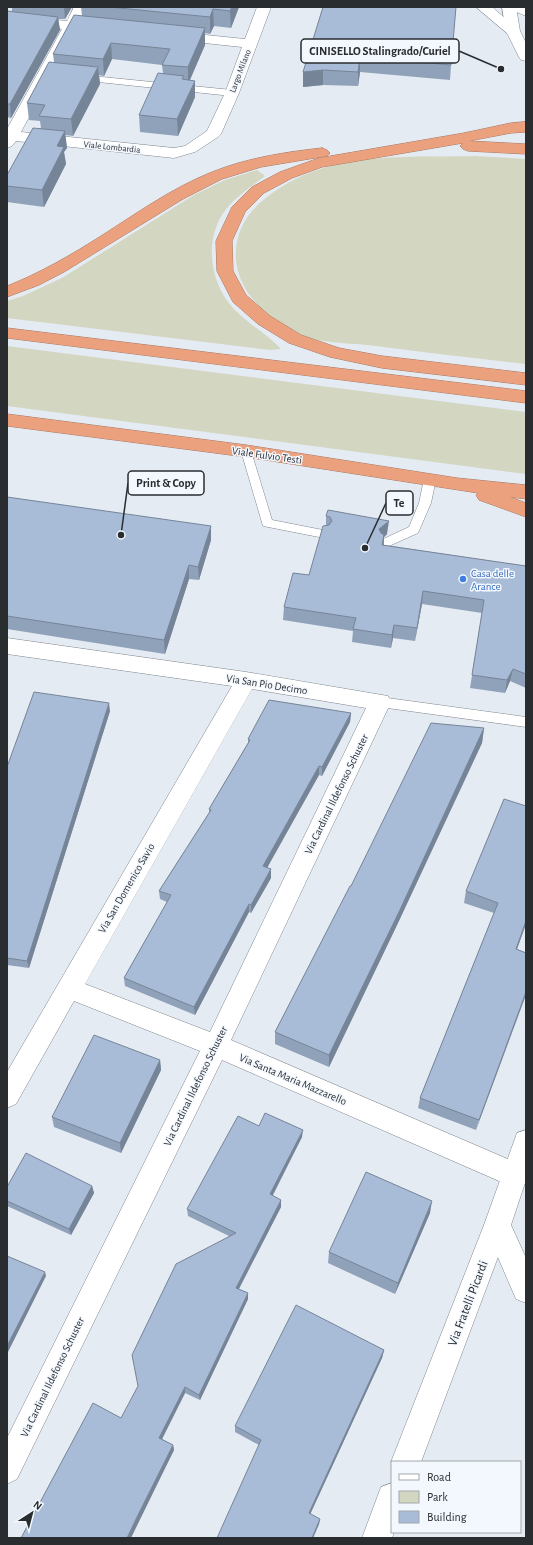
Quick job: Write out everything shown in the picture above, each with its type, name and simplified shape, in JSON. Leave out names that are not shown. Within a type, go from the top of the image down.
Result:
[{"type":"highway","points":[[526,117],[519,127],[319,163],[286,175],[258,190],[238,210],[224,241],[225,271],[239,298],[264,320],[295,339],[336,353],[382,362],[526,379]]},
{"type":"highway","points":[[7,292],[58,270],[170,199],[203,181],[240,166],[275,158],[419,146],[510,147],[526,145]]},
{"type":"highway","points":[[510,147],[526,150]]},
{"type":"highway","points":[[7,333],[526,396]]},
{"type":"highway","name":"Viale Fulvio Testi","points":[[7,420],[246,451],[457,484],[526,492]]},
{"type":"highway","points":[[457,484],[526,510]]},
{"type":"street","points":[[8,138],[50,74],[71,25],[81,7]]},
{"type":"street","name":"Largo Milano","points":[[213,134],[232,93],[264,7]]},
{"type":"street","points":[[483,7],[513,31]]},
{"type":"street","points":[[509,7],[513,31],[526,57]]},
{"type":"street","points":[[517,7],[526,12]]},
{"type":"street","points":[[7,19],[110,29]]},
{"type":"street","points":[[165,35],[250,44]]},
{"type":"street","name":"Viale Lombardia","points":[[8,138],[174,153],[190,149],[213,134]]},
{"type":"street","name":"Via San Pio Decimo","points":[[7,646],[246,680],[380,702]]},
{"type":"street","name":"Via San Domenico Savio","points":[[7,1096],[246,680]]},
{"type":"street","name":"Via Cardinal Ildefonso Schuster","points":[[7,1469],[215,1047],[380,702]]},
{"type":"street","name":"Via Santa Maria Mazzarello","points":[[68,988],[268,1068],[521,1184]]},
{"type":"street","name":"Via Fratelli Picardi","points":[[406,1461],[497,1226],[521,1184],[526,1142]]},
{"type":"street","points":[[497,1226],[526,1289]]},
{"type":"street","points":[[377,1538],[391,1501]]},
{"type":"lane","points":[[76,77],[232,93]]},
{"type":"lane","points":[[246,451],[266,523],[324,534]]},
{"type":"lane","points":[[385,543],[414,530],[424,504],[430,479]]},
{"type":"lane","name":"Via San Pio Decimo","points":[[380,702],[526,722]]},
{"type":"green space","points":[[476,156],[526,159],[526,364],[333,342],[307,337],[277,321],[267,313],[258,305],[243,285],[236,260],[237,243],[241,228],[250,214],[261,202],[285,185],[310,173],[336,165],[363,160],[390,157]]},
{"type":"green space","points":[[257,170],[265,176],[235,199],[219,220],[214,232],[212,260],[214,273],[219,286],[234,309],[281,349],[270,350],[7,318],[7,301],[23,296],[62,278],[194,195],[225,180]]},
{"type":"green space","points":[[7,346],[526,412],[526,474],[7,406]]},
{"type":"building","points":[[109,7],[232,7],[230,11],[213,9],[210,17]]},
{"type":"building","points":[[323,7],[456,7],[451,65],[360,57],[358,72],[323,70],[303,72]]},
{"type":"building","points":[[7,11],[58,17],[10,104],[7,104]]},
{"type":"building","points":[[74,15],[205,28],[188,67],[162,65],[170,49],[111,43],[103,59],[53,54]]},
{"type":"building","points":[[49,62],[98,67],[71,119],[39,116],[45,105],[27,103]]},
{"type":"building","points":[[158,73],[184,76],[182,79],[195,81],[177,119],[139,115]]},
{"type":"building","points":[[33,128],[65,131],[57,146],[64,147],[42,190],[7,186],[7,175]]},
{"type":"building","points":[[7,497],[211,526],[198,567],[189,565],[164,640],[7,616]]},
{"type":"building","points":[[328,510],[389,521],[379,529],[384,535],[382,545],[526,566],[526,674],[513,669],[507,680],[472,675],[484,600],[423,591],[417,628],[394,625],[392,635],[353,629],[356,618],[284,607],[293,573],[309,575],[323,526],[329,525],[332,521],[330,517],[326,516]]},
{"type":"building","points":[[34,692],[109,703],[27,961],[7,958],[7,767]]},
{"type":"building","points":[[269,700],[351,713],[322,767],[319,766],[263,866],[271,869],[251,905],[249,904],[194,1007],[124,978],[171,895],[159,891],[211,810],[209,809],[250,740],[248,739]]},
{"type":"building","points":[[431,723],[484,728],[399,912],[329,1055],[275,1032],[351,886]]},
{"type":"building","points":[[504,799],[526,806],[526,921],[516,949],[526,953],[526,992],[479,1120],[420,1098],[498,903],[466,891]]},
{"type":"building","points":[[94,1035],[160,1060],[120,1143],[52,1117]]},
{"type":"building","points":[[265,1113],[303,1130],[270,1194],[281,1200],[236,1288],[248,1293],[199,1395],[185,1387],[159,1438],[173,1445],[127,1538],[21,1538],[93,1403],[121,1418],[138,1386],[132,1355],[176,1264],[236,1233],[187,1209],[238,1116],[259,1126]]},
{"type":"building","points":[[26,1153],[92,1186],[69,1229],[7,1201],[7,1187]]},
{"type":"building","points":[[366,1172],[432,1201],[398,1283],[329,1252]]},
{"type":"building","points":[[7,1256],[45,1272],[7,1346]]},
{"type":"building","points":[[296,1305],[384,1350],[309,1513],[320,1519],[312,1538],[217,1538],[261,1440],[235,1426]]},
{"type":"place","name":"CINISELLO Stalingrado/Curiel","points":[[501,69]]},
{"type":"place","name":"Print & Copy","points":[[121,535]]},
{"type":"place","name":"Te","points":[[365,548]]},
{"type":"place","name":"Casa delle Arance","points":[[463,579]]}]
